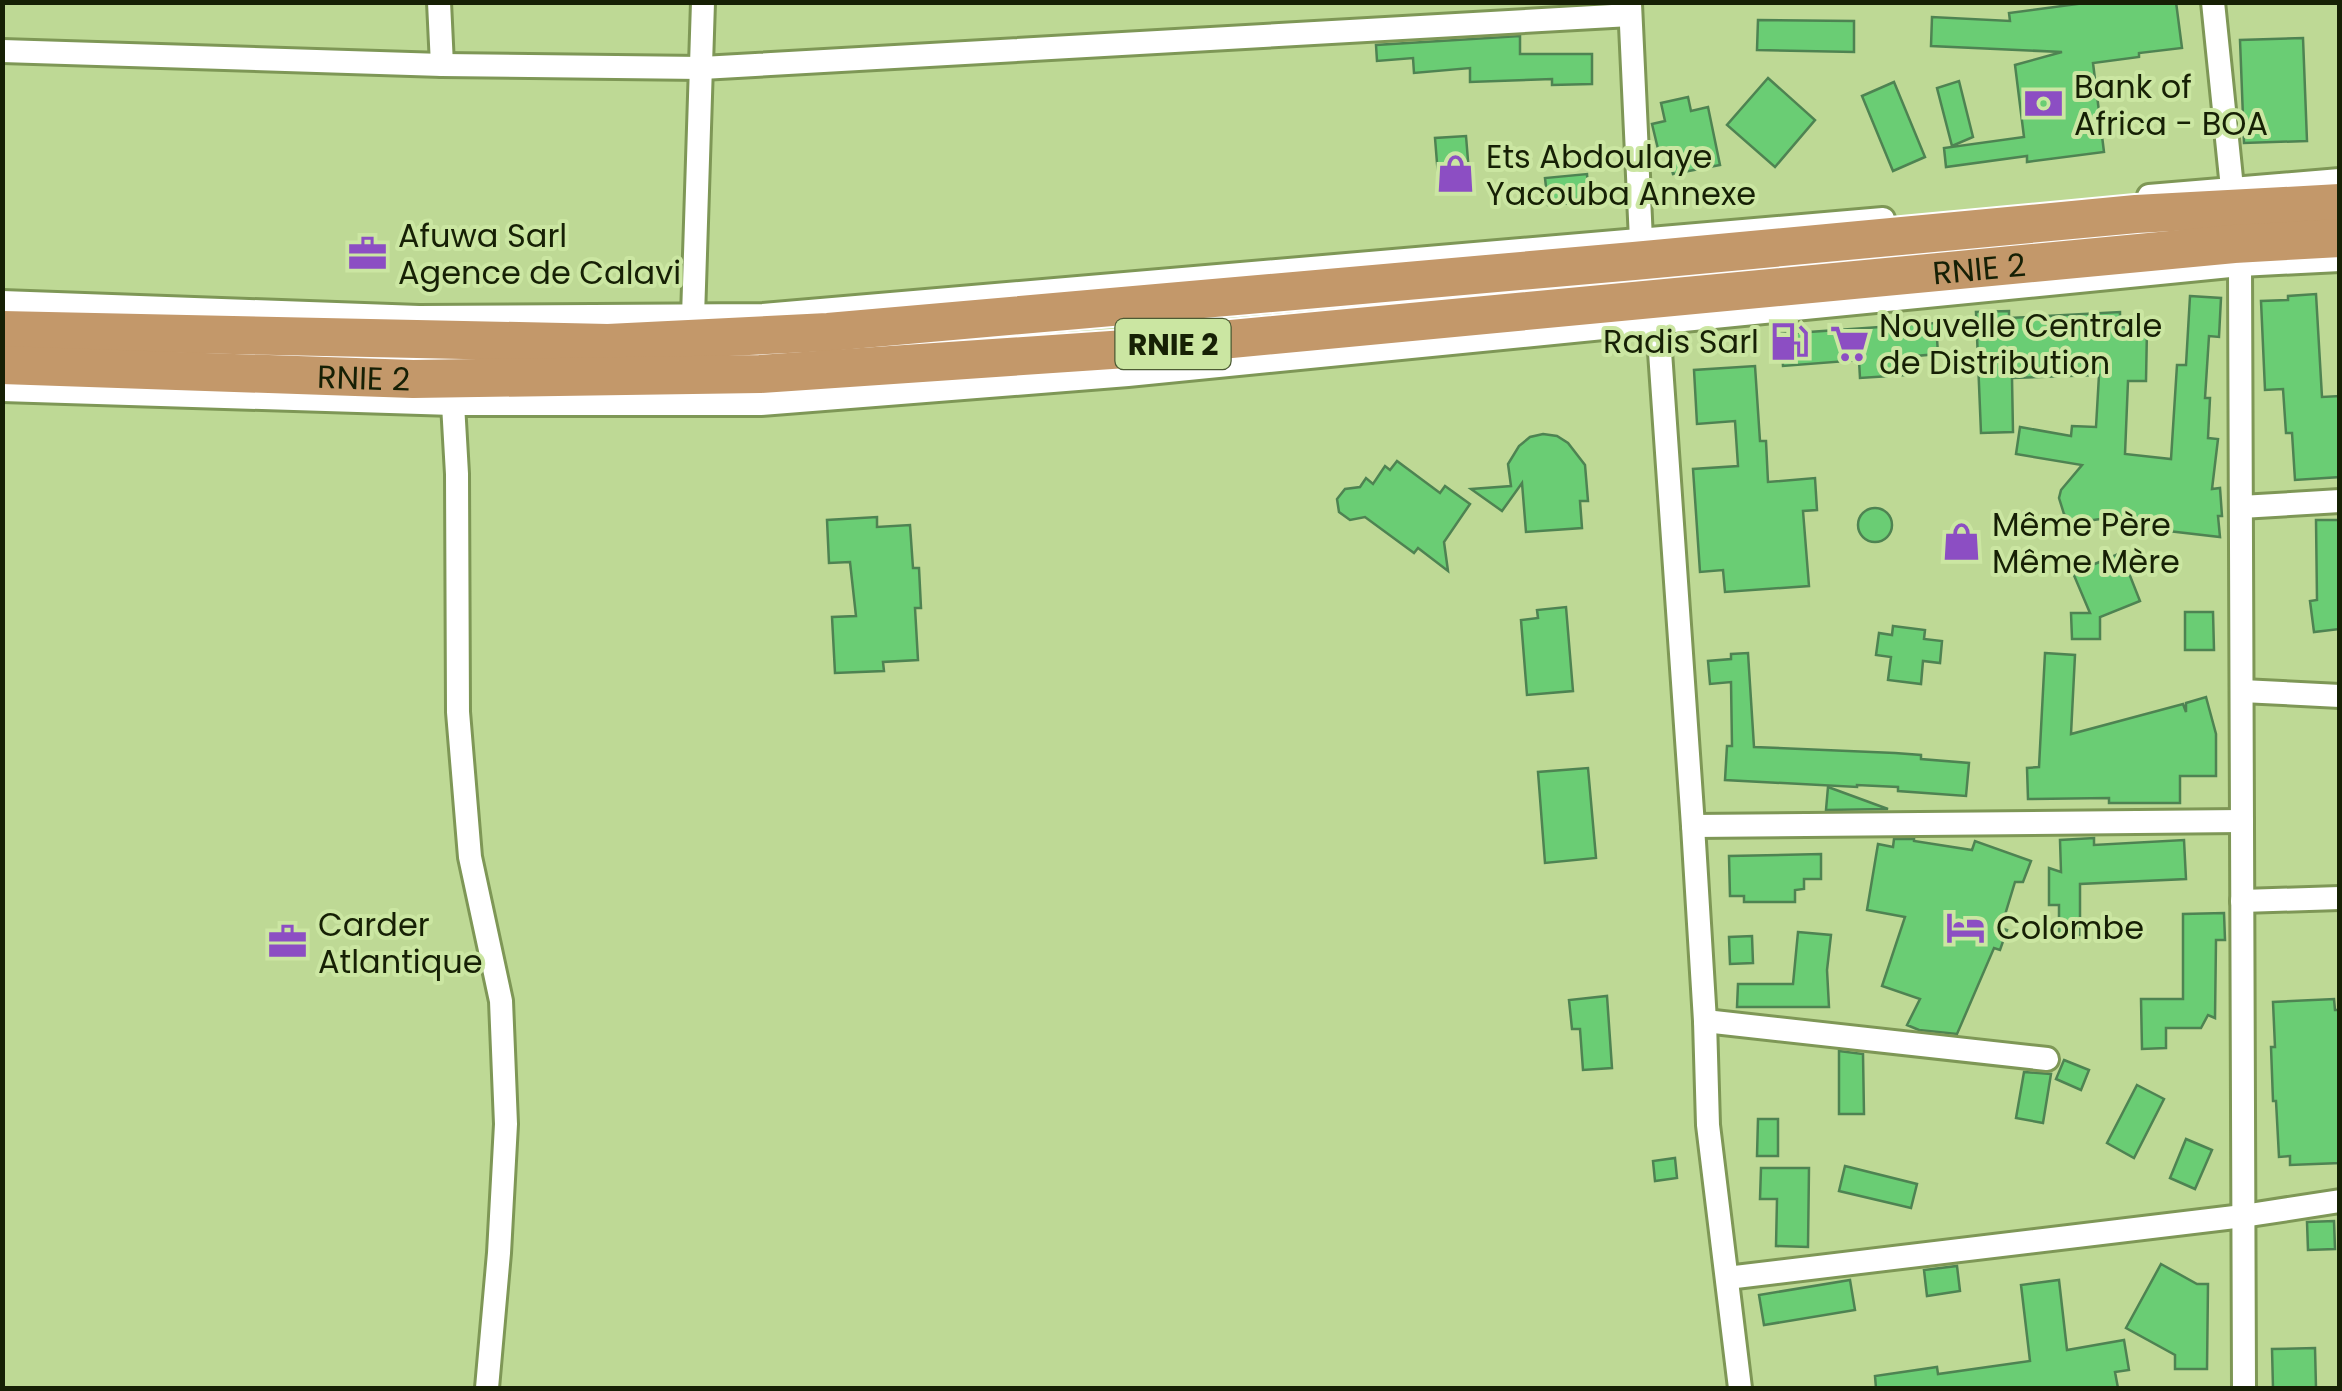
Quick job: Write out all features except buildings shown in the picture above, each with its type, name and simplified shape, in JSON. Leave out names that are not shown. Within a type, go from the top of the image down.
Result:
[{"type":"highway","name":"RNIE 2","points":[[2,330],[608,343],[828,332],[2136,214],[2340,203]]},
{"type":"highway","name":"RNIE 2","points":[[2,365],[413,379],[760,374],[1126,349],[2234,244],[2340,238]]},
{"type":"street","points":[[439,2],[442,65]]},
{"type":"street","points":[[693,317],[703,2]]},
{"type":"street","points":[[2213,2],[2232,188]]},
{"type":"street","points":[[2,33],[3,51],[442,65],[702,68],[1630,9],[1641,240]]},
{"type":"street","points":[[2,302],[419,317],[763,315],[2340,180]]},
{"type":"street","points":[[2,390],[453,404],[761,404],[1148,373],[2240,265],[2340,260]]},
{"type":"street","points":[[2240,265],[2244,1388]]},
{"type":"street","points":[[1658,323],[1693,826],[1708,1125],[1740,1388]]},
{"type":"street","points":[[453,404],[458,712],[470,857],[501,1001],[506,1124],[488,1388]]},
{"type":"street","points":[[2241,507],[2340,501]]},
{"type":"street","points":[[2242,690],[2340,696]]},
{"type":"street","points":[[1693,826],[2242,821]]},
{"type":"street","points":[[2242,901],[2340,898]]},
{"type":"street","points":[[1705,1021],[2048,1059]]},
{"type":"street","points":[[1727,1278],[2340,1201]]},
{"type":"place","name":"Bank of Africa - BOA","points":[[2044,104]]},
{"type":"place","name":"Ets Abdoulaye Yacouba Annexe","points":[[1456,174]]},
{"type":"place","name":"Afuwa Sarl Agence de Calavi","points":[[368,253]]},
{"type":"place","name":"Radis Sarl","points":[[1789,341]]},
{"type":"place","name":"Nouvelle Centrale de Distribution","points":[[1849,343]]},
{"type":"place","name":"Même Père Même Mère","points":[[1962,542]]},
{"type":"place","name":"Colombe","points":[[1966,927]]},
{"type":"place","name":"Carder Atlantique","points":[[288,942]]}]
